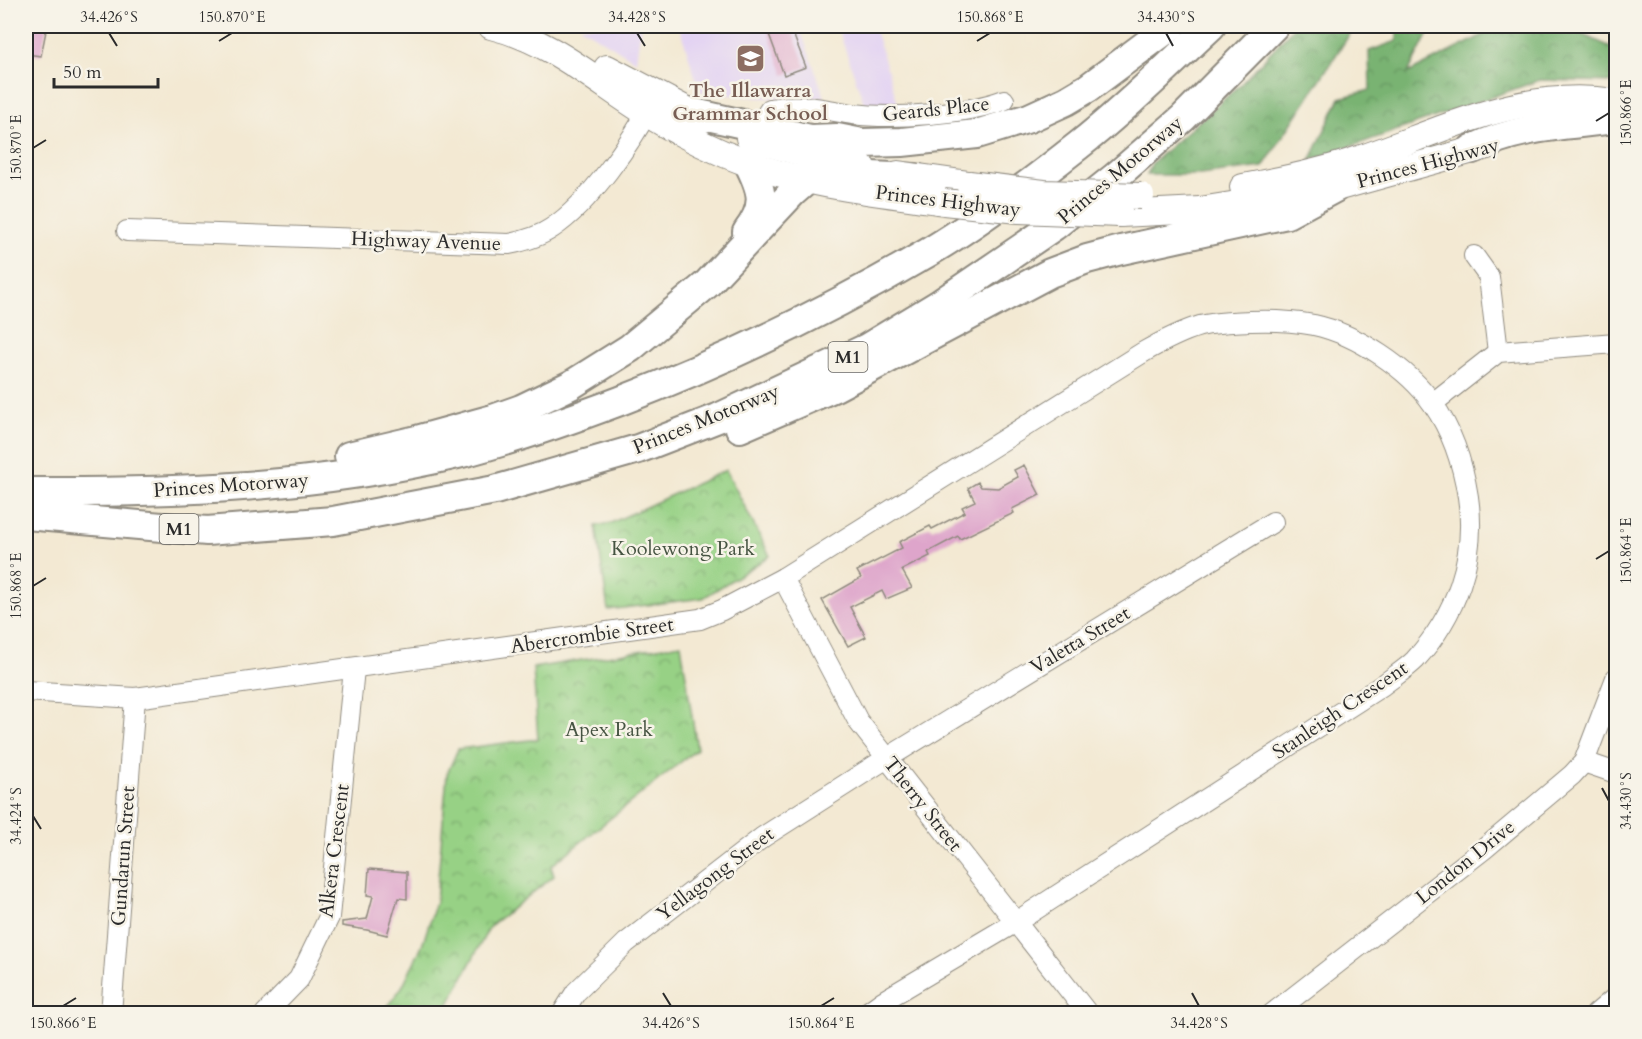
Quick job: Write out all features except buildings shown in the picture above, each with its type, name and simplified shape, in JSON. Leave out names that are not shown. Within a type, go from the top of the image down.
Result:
[{"type":"highway","points":[[685,111],[755,143],[837,138],[862,143],[930,140],[977,134],[1029,118],[1066,101],[1088,88],[1171,26]]},
{"type":"highway","name":"Princes Motorway","points":[[26,492],[148,492],[218,489],[325,478],[390,467],[457,454],[525,435],[688,375],[810,318],[953,237],[1083,142],[1211,26]]},
{"type":"highway","name":"Princes Motorway","points":[[26,515],[207,531],[333,521],[495,490],[638,449],[718,418],[867,348],[938,305],[1054,226],[1183,118],[1274,26]]},
{"type":"highway","points":[[1472,149],[1497,138],[1541,126],[1617,119]]},
{"type":"highway","points":[[668,317],[734,248],[757,217],[762,197],[756,179],[755,143]]},
{"type":"highway","points":[[26,480],[178,478],[245,474],[311,463],[417,440],[493,418],[571,385],[630,348],[707,284],[792,193],[807,180],[824,174],[916,178]]},
{"type":"highway","points":[[333,521],[343,527],[449,512],[547,492],[621,471],[726,434],[835,387],[1050,273],[1121,250],[1287,214],[1335,188]]},
{"type":"main road","name":"Princes Highway","points":[[491,26],[519,34],[543,45],[652,105],[685,111]]},
{"type":"main road","name":"Princes Highway","points":[[539,26],[588,57],[652,105],[676,131],[711,147],[755,143],[916,178],[1044,193],[1141,196],[1189,194],[1246,186],[1329,168],[1411,141],[1475,116],[1521,103],[1587,99],[1617,102]]},
{"type":"main road","name":"Princes Highway","points":[[755,143],[777,172],[807,180],[944,202],[1019,210],[1120,214],[1169,213],[1233,206],[1335,188],[1472,149],[1539,137],[1617,134]]},
{"type":"street","name":"Geards Place","points":[[755,143],[770,109],[782,107],[826,109],[887,117],[981,107],[1004,100]]},
{"type":"street","name":"Highway Avenue","points":[[127,231],[509,244],[530,240],[551,229],[576,210],[652,105]]},
{"type":"street","points":[[1474,256],[1489,277],[1498,352]]},
{"type":"street","name":"Stanleigh Crescent","points":[[865,1014],[1016,922],[1383,685],[1414,661],[1443,623],[1457,595],[1467,563],[1470,513],[1465,479],[1453,439],[1433,403],[1408,377],[1352,338],[1314,325],[1271,320],[1226,322],[1199,327],[1170,337],[1095,382]]},
{"type":"street","points":[[1433,403],[1498,352],[1617,343]]},
{"type":"street","name":"Abercrombie Street","points":[[26,691],[135,698],[700,620],[783,578],[1095,382]]},
{"type":"street","name":"Valetta Street","points":[[887,758],[1273,522]]},
{"type":"street","name":"Therry Street","points":[[783,578],[858,721],[1088,1014]]},
{"type":"street","name":"Alkera Crescent","points":[[265,1014],[299,979],[328,917],[354,669]]},
{"type":"street","name":"London Drive","points":[[1272,1014],[1484,849],[1572,775],[1584,762],[1617,678]]},
{"type":"street","name":"Gundarun Street","points":[[111,1014],[135,698]]},
{"type":"street","name":"Yellagong Street","points":[[562,1014],[576,992],[626,943],[763,837],[887,758]]},
{"type":"street","points":[[1584,762],[1617,773]]},
{"type":"street","points":[[1596,1014],[1617,998]]},
{"type":"shaded area","name":"The Illawarra Grammar School","points":[[579,26],[641,26],[636,61]]},
{"type":"shaded area","name":"The Illawarra Grammar School","points":[[679,26],[799,26],[825,98],[761,98],[700,92]]},
{"type":"shaded area","name":"The Illawarra Grammar School","points":[[837,26],[874,26],[898,104],[865,106]]},
{"type":"green space","points":[[1295,26],[1355,26],[1263,167],[1200,175],[1147,175],[1152,163],[1241,84]]},
{"type":"green space","points":[[1397,26],[1432,26],[1408,73],[1501,26],[1562,26],[1616,49],[1616,82],[1540,80],[1310,161],[1340,98],[1370,90],[1369,51],[1397,41]]},
{"type":"green space","name":"Koolewong Park","points":[[726,470],[770,556],[703,598],[608,610],[596,526],[611,523]]},
{"type":"green space","name":"Apex Park","points":[[681,644],[697,749],[551,866],[554,876],[490,926],[444,1013],[383,1013],[402,987],[422,946],[436,902],[447,774],[458,749],[538,739],[533,668]]},
{"type":"place","name":"The Illawarra Grammar School","points":[[750,59]]}]
